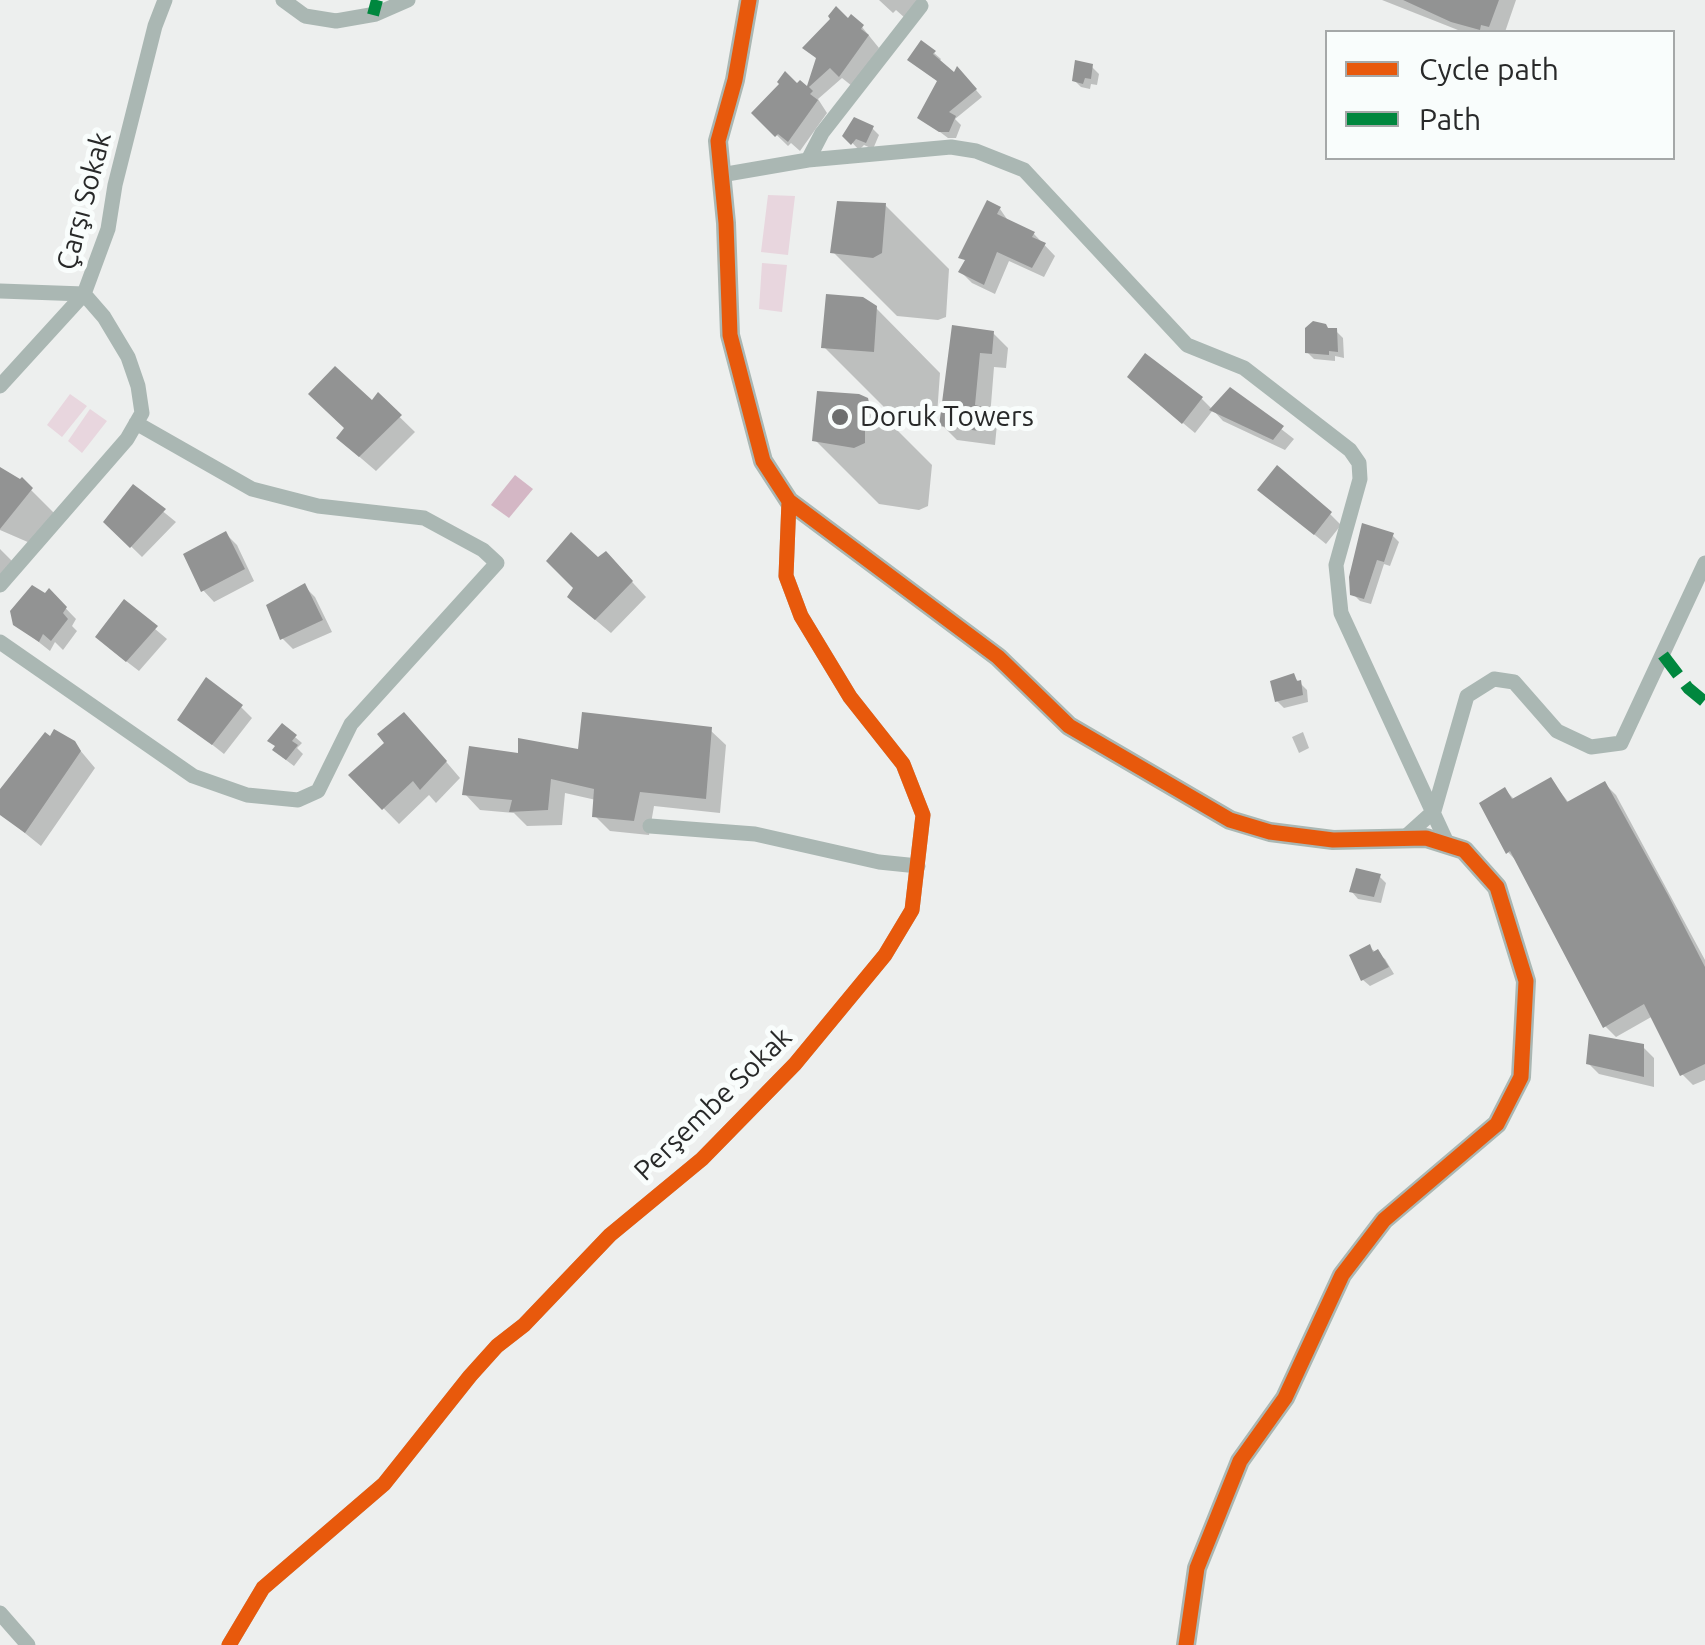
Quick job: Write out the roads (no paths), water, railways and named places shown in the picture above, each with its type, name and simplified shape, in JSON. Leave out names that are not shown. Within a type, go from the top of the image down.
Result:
[{"type":"street","name":"Çarşı Sokak","points":[[0,386],[84,294],[108,230],[115,185],[165,0]]},
{"type":"street","points":[[283,0],[305,16],[336,22],[376,14],[408,0]]},
{"type":"street","points":[[750,0],[735,80],[718,141],[730,335],[763,461],[789,501],[998,657],[1069,726],[1230,820],[1270,832],[1333,840],[1426,838],[1464,850],[1498,887],[1526,981],[1520,1076],[1496,1124],[1384,1220],[1342,1275],[1285,1398],[1240,1461],[1198,1568],[1186,1645]]},
{"type":"street","points":[[808,160],[822,133],[921,6]]},
{"type":"street","points":[[721,175],[808,160],[951,147],[976,151],[1024,170],[1187,345],[1244,368],[1350,450],[1359,463],[1360,479],[1336,565],[1341,613],[1448,845]]},
{"type":"street","points":[[0,291],[84,294],[104,317],[128,357],[142,413],[126,438],[0,585]]},
{"type":"street","points":[[0,642],[193,776],[248,795],[298,800],[318,791],[351,724],[497,563],[483,550],[424,518],[318,506],[252,488],[136,423]]},
{"type":"street","name":"Perşembe Sokak","points":[[230,1645],[263,1588],[384,1484],[497,1346],[524,1324],[610,1235],[702,1159],[795,1064],[885,955],[912,910],[923,814],[903,764],[850,697],[801,616],[786,576],[789,501]]},
{"type":"street","points":[[1404,838],[1434,811],[1467,696],[1494,679],[1514,682],[1557,731],[1591,747],[1622,743],[1705,563]]},
{"type":"street","points":[[650,826],[755,834],[879,862],[918,866]]},
{"type":"street","points":[[0,1613],[28,1645]]},
{"type":"place","name":"Doruk Towers","points":[[840,417]]}]
